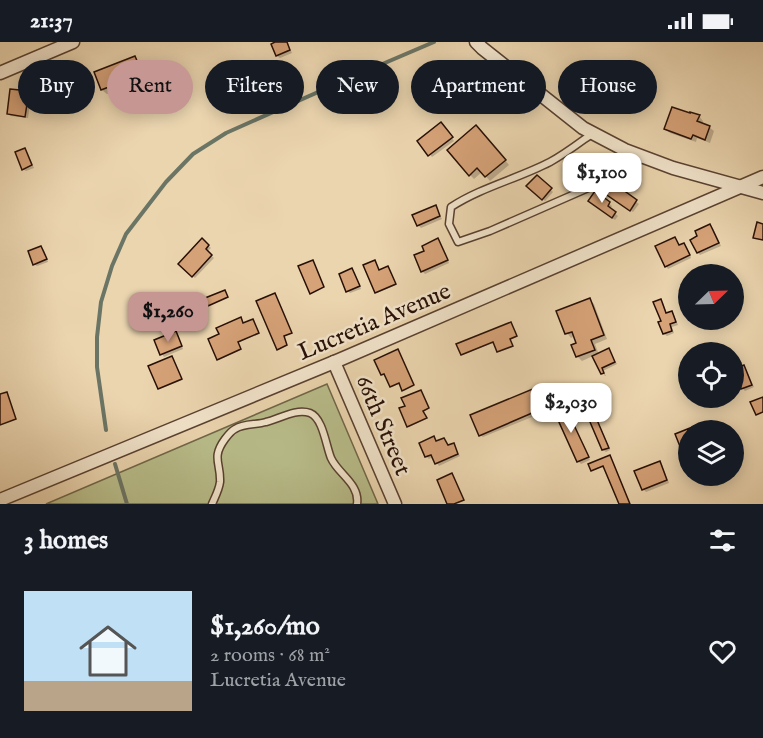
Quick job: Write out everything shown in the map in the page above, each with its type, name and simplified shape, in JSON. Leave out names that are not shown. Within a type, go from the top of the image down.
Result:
[{"type":"street","points":[[0,73],[73,42]]},
{"type":"street","points":[[476,42],[583,128],[625,150],[674,168],[763,193]]},
{"type":"street","name":"Lucretia Avenue","points":[[0,500],[334,362],[763,177]]},
{"type":"street","name":"66th Street","points":[[334,362],[395,504]]},
{"type":"lane","points":[[593,133],[548,163],[466,197],[451,207],[449,224],[458,242],[490,231],[618,175],[644,157]]},
{"type":"lane","points":[[213,504],[220,483],[217,457],[219,448],[227,436],[244,425],[267,422],[301,412],[316,417],[334,464],[356,491],[357,504]]},
{"type":"green space","points":[[327,384],[378,504],[46,504]]},
{"type":"building","points":[[287,42],[290,50],[276,56],[271,44]]},
{"type":"building","points":[[135,56],[137,60],[125,60]]},
{"type":"building","points":[[107,67],[107,88],[101,90],[95,72]]},
{"type":"building","points":[[10,89],[18,90],[18,114],[25,114],[25,117],[7,114]]},
{"type":"building","points":[[672,107],[700,115],[697,121],[710,126],[705,140],[693,135],[691,139],[664,129]]},
{"type":"building","points":[[441,122],[453,137],[428,156],[417,141]]},
{"type":"building","points":[[476,125],[506,160],[485,177],[477,168],[469,176],[447,150]]},
{"type":"building","points":[[25,148],[32,165],[22,170],[15,152]]},
{"type":"building","points":[[537,175],[552,188],[542,200],[526,186]]},
{"type":"building","points":[[612,182],[637,200],[630,211],[604,193]]},
{"type":"building","points":[[595,191],[610,202],[608,206],[616,212],[612,218],[588,201]]},
{"type":"building","points":[[436,205],[440,216],[417,226],[412,215]]},
{"type":"building","points":[[757,222],[763,224],[763,240],[753,238]]},
{"type":"building","points":[[710,224],[719,243],[697,253],[690,240],[697,236],[695,231]]},
{"type":"building","points":[[675,237],[679,245],[684,243],[690,255],[665,267],[655,246]]},
{"type":"building","points":[[202,238],[209,245],[206,249],[212,255],[192,277],[178,264]]},
{"type":"building","points":[[438,238],[448,260],[421,272],[414,255],[424,251],[422,246]]},
{"type":"building","points":[[41,246],[47,259],[33,265],[28,251]]},
{"type":"building","points":[[313,260],[324,287],[310,294],[298,266]]},
{"type":"building","points":[[375,260],[379,270],[388,266],[396,284],[375,293],[363,265]]},
{"type":"building","points":[[352,268],[360,286],[346,292],[339,274]]},
{"type":"building","points":[[225,290],[228,297],[208,306],[205,298]]},
{"type":"building","points":[[275,293],[292,333],[284,336],[287,345],[277,350],[256,301]]},
{"type":"building","points":[[182,296],[190,316],[178,322],[169,301]]},
{"type":"building","points":[[590,298],[604,335],[591,340],[595,350],[576,357],[571,345],[576,343],[572,332],[565,334],[556,311]]},
{"type":"building","points":[[661,299],[666,313],[672,311],[676,322],[670,324],[672,331],[663,334],[658,322],[661,321],[653,302]]},
{"type":"building","points":[[241,317],[243,323],[253,319],[259,333],[238,342],[241,349],[217,360],[208,339],[219,334],[216,328]]},
{"type":"building","points":[[511,322],[517,336],[510,339],[513,346],[497,352],[493,342],[461,355],[456,344]]},
{"type":"building","points":[[176,331],[182,346],[160,355],[154,340]]},
{"type":"building","points":[[609,348],[615,362],[602,368],[604,373],[601,374],[592,356]]},
{"type":"building","points":[[398,349],[414,385],[402,391],[399,383],[390,387],[374,360]]},
{"type":"building","points":[[172,356],[182,379],[158,389],[148,366]]},
{"type":"building","points":[[744,365],[752,385],[744,388]]},
{"type":"building","points":[[540,386],[551,413],[542,417],[539,410],[479,436],[470,415]]},
{"type":"building","points":[[421,390],[429,408],[423,411],[427,418],[407,427],[399,408],[405,406],[401,398]]},
{"type":"building","points":[[7,392],[16,419],[0,425],[0,394]]},
{"type":"building","points":[[763,397],[763,412],[756,415],[750,402]]},
{"type":"building","points":[[565,406],[589,457],[577,462],[554,411]]},
{"type":"building","points":[[594,413],[609,448],[602,450],[587,415]]},
{"type":"building","points":[[434,436],[436,441],[444,438],[448,445],[454,443],[458,454],[435,464],[431,455],[425,457],[419,443]]},
{"type":"building","points":[[610,455],[630,504],[619,504],[603,466],[591,471],[588,464]]},
{"type":"building","points":[[660,461],[667,480],[642,490],[634,471]]},
{"type":"building","points":[[452,473],[464,500],[447,504],[437,480]]},
{"type":"waterway","points":[[106,430],[97,367],[97,337],[101,302],[112,266],[126,234],[166,182],[193,154],[226,133],[434,42]]},
{"type":"waterway","points":[[115,464],[127,504]]}]
